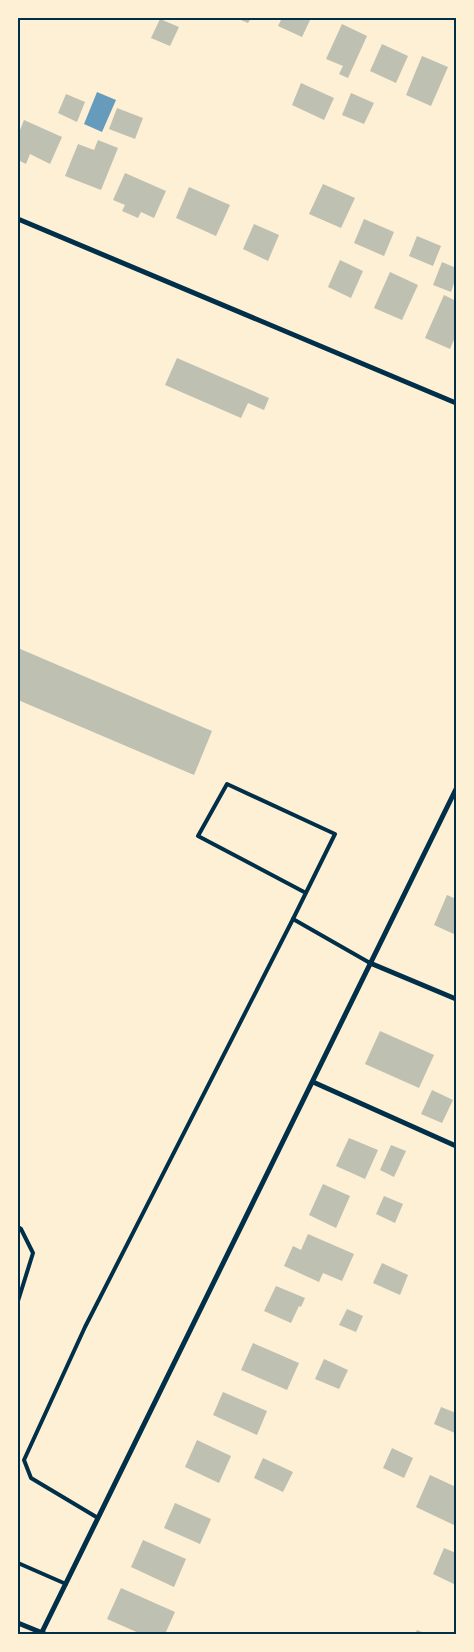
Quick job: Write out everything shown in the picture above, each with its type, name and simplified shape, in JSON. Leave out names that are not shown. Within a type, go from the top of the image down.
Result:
[{"type":"street","points":[[18,219],[456,403]]},
{"type":"street","points":[[18,1623],[43,1634],[98,1518],[456,789]]},
{"type":"street","points":[[370,963],[456,999]]},
{"type":"street","points":[[313,1082],[456,1146]]},
{"type":"lane","points":[[98,1518],[32,1478],[24,1460],[85,1327],[306,894],[335,834],[227,784],[198,836],[306,894]]},
{"type":"lane","points":[[293,919],[370,963]]},
{"type":"lane","points":[[18,1227],[21,1229],[33,1253],[18,1301]]},
{"type":"lane","points":[[18,1563],[66,1584]]},
{"type":"water","points":[[97,92],[116,100],[102,132],[84,124]]},
{"type":"building","points":[[236,18],[251,18],[248,23]]},
{"type":"building","points":[[282,18],[311,18],[302,37],[278,26]]},
{"type":"building","points":[[160,19],[179,27],[170,46],[151,38]]},
{"type":"building","points":[[342,24],[367,36],[348,78],[339,74],[343,66],[326,59]]},
{"type":"building","points":[[382,44],[408,56],[396,83],[370,71]]},
{"type":"building","points":[[422,56],[448,67],[431,106],[406,95]]},
{"type":"building","points":[[301,83],[334,98],[324,120],[292,105]]},
{"type":"building","points":[[351,93],[374,103],[364,124],[342,115]]},
{"type":"building","points":[[66,94],[85,102],[77,122],[58,113]]},
{"type":"building","points":[[117,108],[143,118],[135,139],[109,129]]},
{"type":"building","points":[[24,120],[62,137],[50,164],[30,154],[26,164],[18,160],[18,135]]},
{"type":"building","points":[[98,140],[118,148],[101,190],[65,176],[78,144],[94,150]]},
{"type":"building","points":[[125,173],[166,191],[154,218],[141,212],[138,218],[122,211],[125,205],[113,200]]},
{"type":"building","points":[[323,184],[355,198],[341,228],[309,214]]},
{"type":"building","points":[[189,187],[230,205],[216,236],[176,218]]},
{"type":"building","points":[[364,219],[394,232],[384,256],[354,243]]},
{"type":"building","points":[[254,224],[279,235],[268,261],[243,249]]},
{"type":"building","points":[[417,236],[441,246],[433,266],[409,256]]},
{"type":"building","points":[[340,260],[363,271],[351,298],[328,287]]},
{"type":"building","points":[[442,262],[456,268],[456,277],[451,292],[433,285]]},
{"type":"building","points":[[390,272],[418,285],[402,320],[374,308]]},
{"type":"building","points":[[444,295],[456,301],[456,335],[450,349],[425,338]]},
{"type":"building","points":[[177,358],[269,398],[264,410],[248,403],[241,418],[165,385]]},
{"type":"building","points":[[18,648],[212,731],[194,775],[18,700]]},
{"type":"building","points":[[447,895],[456,899],[456,935],[434,925]]},
{"type":"building","points":[[380,1031],[434,1055],[419,1088],[365,1064]]},
{"type":"building","points":[[432,1090],[453,1100],[442,1123],[421,1114]]},
{"type":"building","points":[[349,1138],[378,1150],[365,1179],[336,1166]]},
{"type":"building","points":[[391,1145],[406,1151],[394,1177],[380,1170]]},
{"type":"building","points":[[323,1184],[350,1196],[336,1228],[309,1215]]},
{"type":"building","points":[[384,1196],[403,1204],[395,1223],[376,1214]]},
{"type":"building","points":[[308,1234],[354,1254],[342,1281],[323,1273],[319,1282],[284,1266],[293,1246],[301,1250]]},
{"type":"building","points":[[382,1263],[408,1275],[400,1295],[373,1283]]},
{"type":"building","points":[[276,1286],[305,1298],[291,1323],[264,1311]]},
{"type":"building","points":[[347,1309],[363,1316],[356,1332],[339,1325]]},
{"type":"building","points":[[253,1343],[299,1363],[287,1390],[241,1370]]},
{"type":"building","points":[[324,1359],[348,1370],[339,1389],[315,1379]]},
{"type":"building","points":[[223,1392],[267,1411],[257,1435],[213,1415]]},
{"type":"building","points":[[441,1407],[456,1413],[455,1433],[434,1424]]},
{"type":"building","points":[[197,1440],[231,1456],[219,1483],[185,1467]]},
{"type":"building","points":[[392,1448],[413,1458],[404,1478],[383,1468]]},
{"type":"building","points":[[263,1458],[293,1472],[283,1492],[254,1478]]},
{"type":"building","points":[[430,1475],[456,1487],[456,1526],[416,1507]]},
{"type":"building","points":[[175,1503],[211,1519],[200,1544],[164,1528]]},
{"type":"building","points":[[143,1540],[186,1559],[174,1587],[131,1567]]},
{"type":"building","points":[[444,1548],[456,1553],[456,1585],[433,1574]]},
{"type":"building","points":[[121,1588],[175,1612],[165,1634],[141,1634],[107,1619]]},
{"type":"building","points":[[417,1630],[427,1634],[415,1634]]}]
